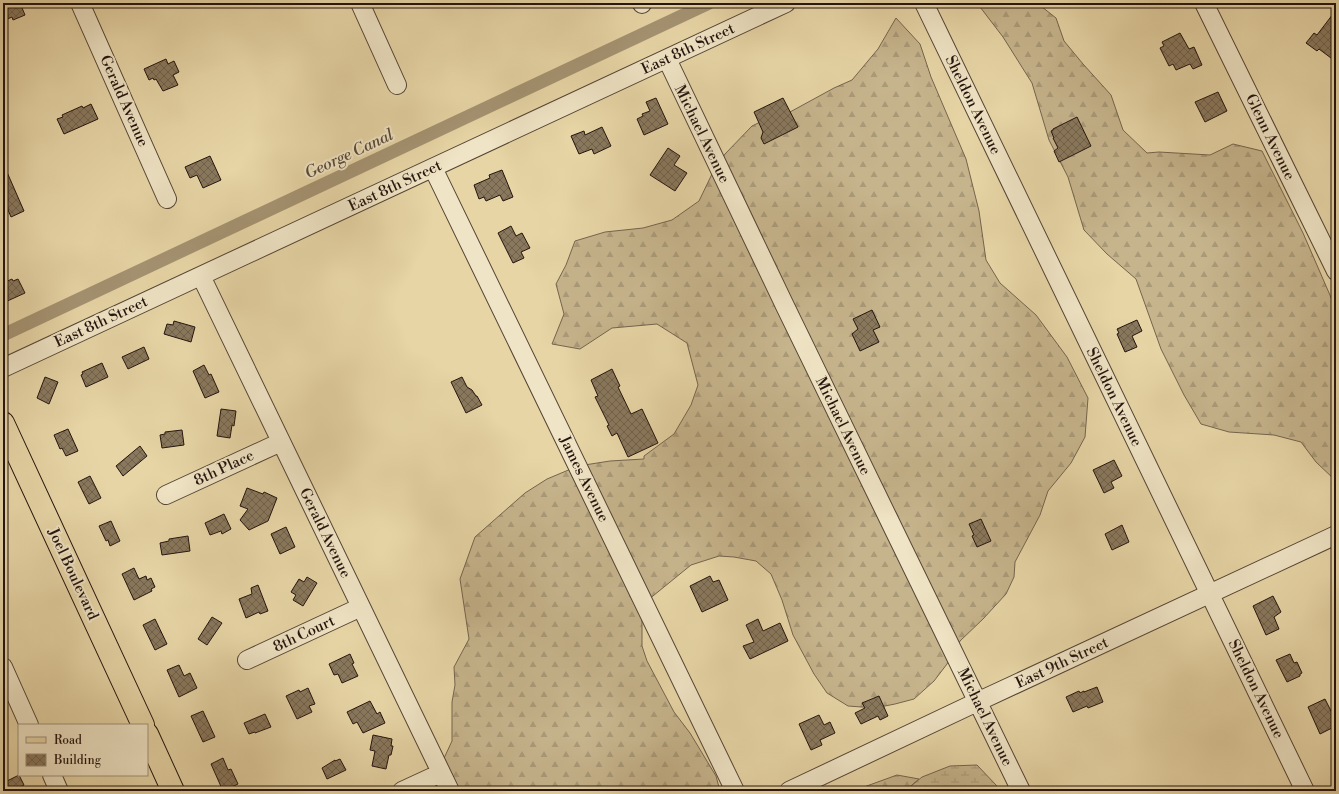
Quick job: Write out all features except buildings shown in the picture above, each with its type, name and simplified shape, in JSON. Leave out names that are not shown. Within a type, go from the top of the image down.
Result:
[{"type":"main road","name":"Joel Boulevard","points":[[3,423],[143,724]]},
{"type":"main road","points":[[148,736],[174,791]]},
{"type":"street","name":"Gerald Avenue","points":[[80,3],[167,199]]},
{"type":"street","points":[[360,3],[397,85]]},
{"type":"street","name":"East 8th Street","points":[[3,368],[786,3]]},
{"type":"street","name":"Sheldon Avenue","points":[[924,3],[1305,791]]},
{"type":"street","name":"Glenn Avenue","points":[[1204,3],[1336,271]]},
{"type":"street","name":"Michael Avenue","points":[[666,59],[1022,791]]},
{"type":"street","name":"James Avenue","points":[[433,168],[735,791]]},
{"type":"street","name":"Gerald Avenue","points":[[201,276],[450,791]]},
{"type":"street","name":"8th Place","points":[[166,495],[281,442]]},
{"type":"street","name":"East 9th Street","points":[[789,791],[1336,535]]},
{"type":"street","name":"8th Court","points":[[246,660],[361,607]]},
{"type":"street","points":[[3,668],[29,724]]},
{"type":"street","points":[[402,791],[441,773]]},
{"type":"street","points":[[52,776],[59,791]]},
{"type":"green space","points":[[977,3],[1037,3],[1056,18],[1064,41],[1111,95],[1123,130],[1147,153],[1159,152],[1210,155],[1233,144],[1262,151],[1303,233],[1336,309],[1336,481],[1316,462],[1301,442],[1274,435],[1229,432],[1201,424],[1184,395],[1161,349],[1136,279],[1107,254],[1084,230],[1068,177],[1049,140],[1032,83],[1003,37]]},
{"type":"green space","points":[[896,18],[920,44],[931,77],[966,159],[979,211],[986,260],[1000,283],[1036,315],[1067,357],[1088,398],[1085,437],[1071,463],[1048,491],[1040,515],[1015,562],[1014,577],[1006,594],[960,641],[947,664],[934,681],[914,699],[875,708],[848,706],[827,693],[814,674],[793,635],[782,600],[771,574],[756,561],[734,557],[719,556],[691,565],[648,600],[642,616],[642,646],[647,661],[674,712],[690,733],[716,776],[720,791],[449,791],[439,769],[452,741],[452,702],[455,685],[454,667],[469,639],[460,579],[475,537],[525,493],[547,479],[578,466],[610,461],[644,459],[644,456],[674,434],[691,405],[698,385],[687,343],[657,324],[612,328],[580,349],[552,344],[564,314],[556,284],[566,265],[575,241],[605,232],[643,228],[672,220],[699,201],[712,174],[725,154],[752,126],[785,110],[790,112],[852,80],[878,49]]},
{"type":"green space","points":[[977,765],[1000,791],[905,791],[922,777],[950,766]]},
{"type":"green space","points":[[897,775],[919,779],[905,791],[861,791],[864,787]]},
{"type":"waterway","name":"George Canal","points":[[3,335],[709,3]]}]
